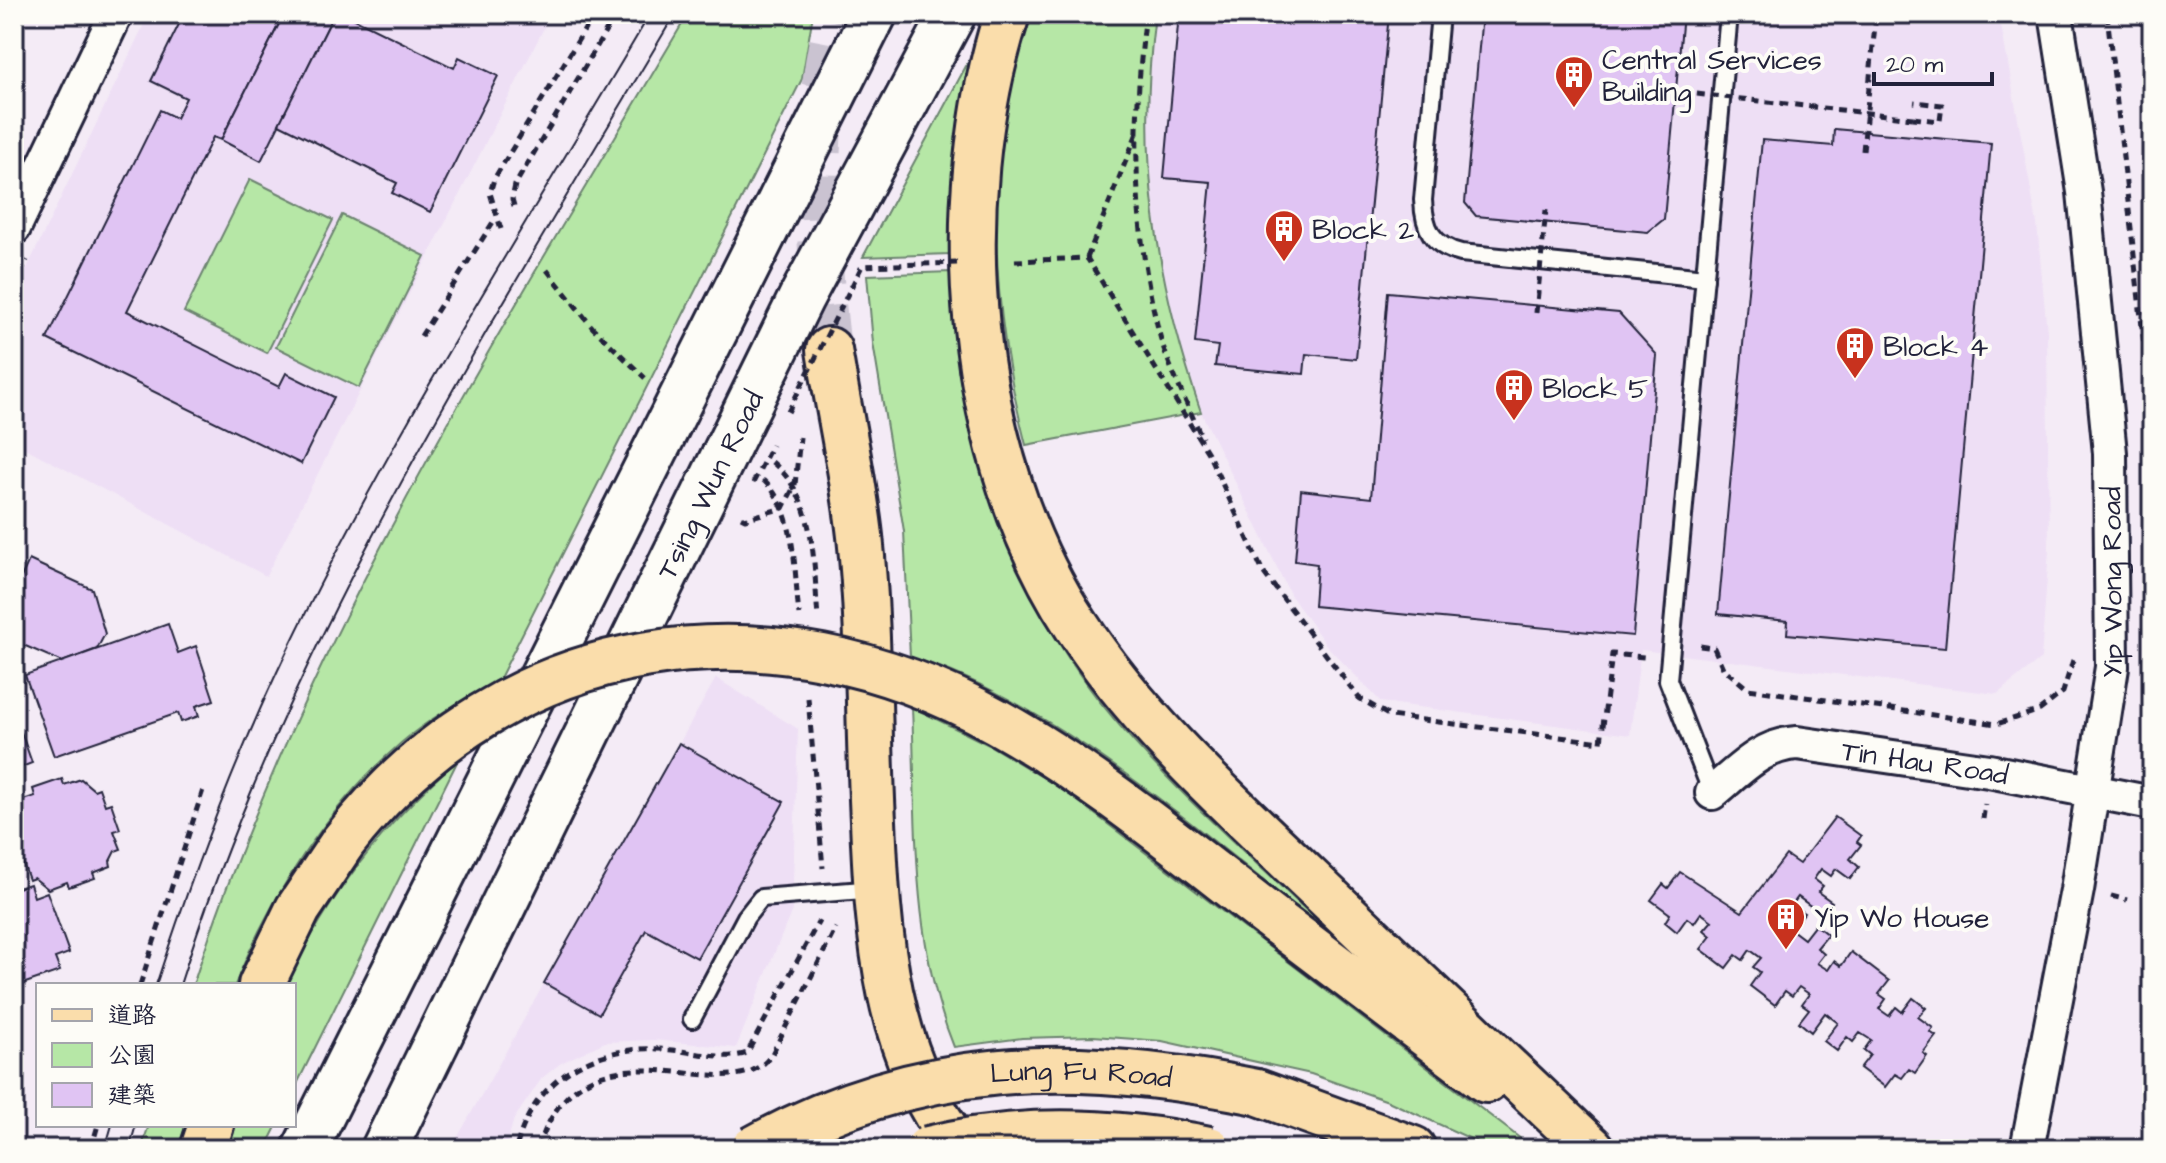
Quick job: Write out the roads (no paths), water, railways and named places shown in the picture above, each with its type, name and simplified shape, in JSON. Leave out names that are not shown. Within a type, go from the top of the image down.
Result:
[{"type":"main road","points":[[305,1149],[874,14]]},
{"type":"main road","name":"Tsing Wun Road","points":[[384,1149],[801,298],[953,14]]},
{"type":"main road","points":[[1007,14],[994,59],[979,142],[974,227],[975,300],[986,383],[1002,454],[1017,506],[1052,585],[1074,623],[1121,689],[1194,770],[1592,1149]]},
{"type":"main road","points":[[829,350],[860,536],[876,889],[886,979],[897,1024],[934,1111],[960,1149]]},
{"type":"main road","points":[[262,983],[298,909],[343,842],[384,792],[418,760],[476,719],[541,685],[650,653],[756,648],[817,655],[914,682],[997,722],[1052,755],[1110,794],[1427,1037],[1584,1149]]},
{"type":"main road","name":"Lung Fu Road","points":[[753,1149],[804,1124],[877,1096],[946,1079],[1021,1069],[1102,1068],[1146,1072],[1257,1092],[1413,1149]]},
{"type":"main road","points":[[203,1149],[210,1127]]},
{"type":"main road","name":"Lung Fu Road","points":[[928,1149],[1011,1135],[1080,1132],[1209,1149]]},
{"type":"street","points":[[14,228],[116,14]]},
{"type":"street","name":"Yip Wong Road","points":[[2027,1149],[2094,791],[2112,667],[2110,453],[2084,192],[2056,14]]},
{"type":"street","name":"Tin Hau Road","points":[[1712,793],[1776,744],[1797,743],[2152,803]]},
{"type":"lane","points":[[1440,14],[1423,200],[1424,218],[1436,241],[1461,253],[1705,278]]},
{"type":"lane","points":[[1712,793],[1668,680],[1729,14]]},
{"type":"lane","points":[[692,1019],[746,917],[761,898],[876,889]]},
{"type":"tunnel","points":[[829,350],[819,224],[819,139],[828,55],[837,14]]},
{"type":"tram line","points":[[157,983],[228,786],[260,708],[319,585],[456,338],[650,14]]},
{"type":"tram line","points":[[181,983],[225,856],[278,730],[336,607],[466,367],[675,14]]},
{"type":"tram line","points":[[105,1149],[111,1127]]},
{"type":"tram line","points":[[129,1149],[135,1127]]},
{"type":"place","name":"Central Services Building","points":[[1574,109]]},
{"type":"place","name":"Block 2","points":[[1284,263]]},
{"type":"place","name":"Block 4","points":[[1855,380]]},
{"type":"place","name":"Block 5","points":[[1514,422]]},
{"type":"place","name":"Yip Wo House","points":[[1786,951]]}]
